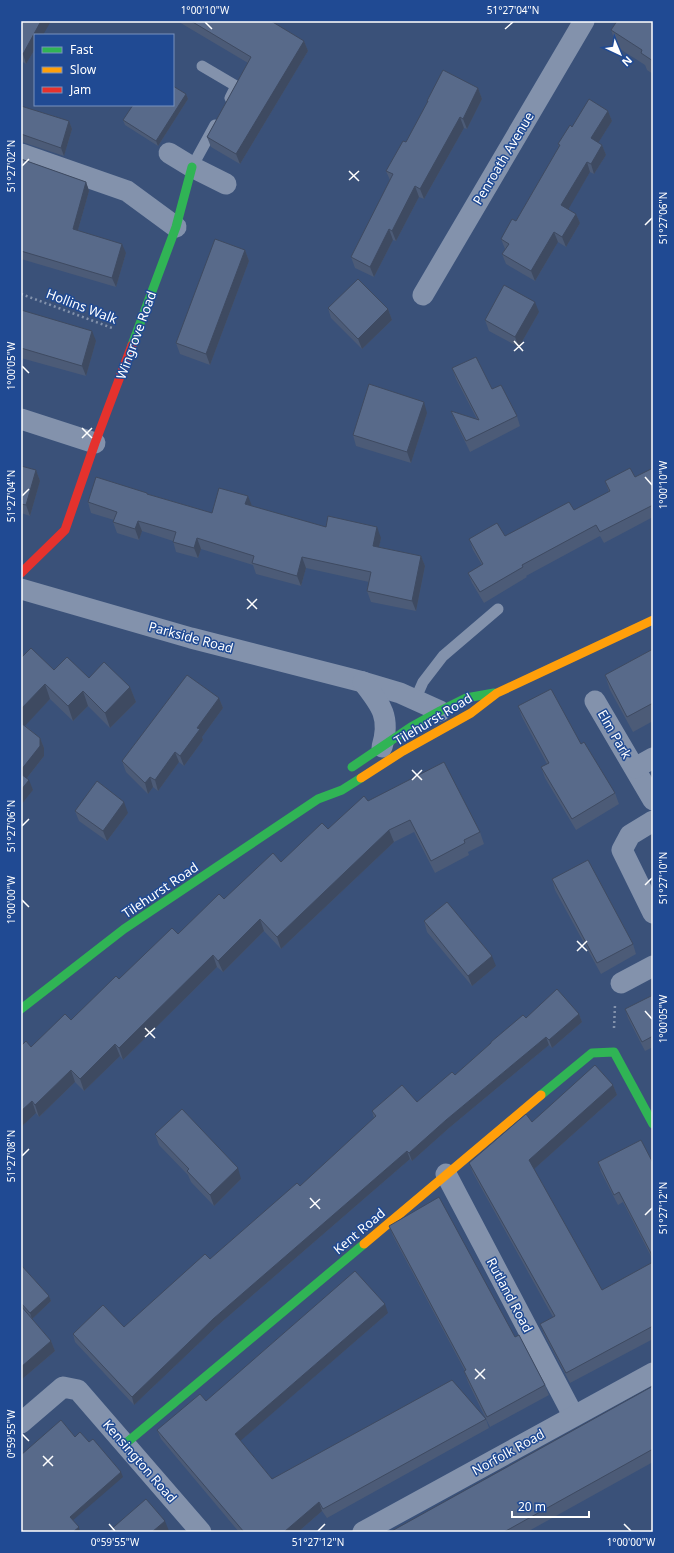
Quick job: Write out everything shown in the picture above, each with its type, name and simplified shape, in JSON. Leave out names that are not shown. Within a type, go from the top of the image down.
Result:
[{"type":"street","name":"Penroath Avenue","points":[[423,295],[584,21]]},
{"type":"street","points":[[169,153],[192,167],[226,184]]},
{"type":"street","points":[[21,154],[127,192],[176,227]]},
{"type":"street","name":"Wingrove Road","points":[[21,573],[65,530],[95,443],[176,227],[192,167]]},
{"type":"street","points":[[21,419],[95,443]]},
{"type":"street","name":"Parkside Road","points":[[21,589],[190,638],[363,682],[400,693],[440,711]]},
{"type":"street","name":"Tilehurst Road","points":[[21,1009],[124,929],[318,799],[342,790],[403,752],[471,714],[497,693],[653,620]]},
{"type":"street","points":[[363,682],[377,700],[384,715],[386,733],[382,747]]},
{"type":"street","name":"Tilehurst Road","points":[[344,772],[411,727],[440,711],[466,698],[497,693]]},
{"type":"street","name":"Elm Park","points":[[595,700],[653,800]]},
{"type":"street","name":"Elm Park","points":[[635,768],[653,758]]},
{"type":"street","name":"Tilehurst Road","points":[[318,799],[332,782]]},
{"type":"street","points":[[653,821],[630,835],[622,850],[653,913]]},
{"type":"street","points":[[621,983],[653,966]]},
{"type":"street","points":[[614,1052],[653,1124]]},
{"type":"street","name":"Kent Road","points":[[125,1444],[592,1053],[614,1052]]},
{"type":"street","name":"Rutland Road","points":[[446,1174],[573,1416]]},
{"type":"street","name":"Norfolk Road","points":[[363,1532],[653,1373]]},
{"type":"street","name":"Kensington Road","points":[[21,1423],[62,1387],[78,1390],[201,1532]]},
{"type":"lane","name":"Wingrove Road","points":[[192,167],[236,86],[202,66]]},
{"type":"lane","points":[[415,700],[422,682],[444,656],[498,609]]},
{"type":"path","name":"Hollins Walk","points":[[21,294],[109,326],[135,338]]},
{"type":"path","points":[[614,1052],[614,1008],[621,983]]},
{"type":"building","points":[[21,21],[41,21],[23,54],[21,53]]},
{"type":"building","points":[[191,21],[271,21],[304,41],[236,154],[207,137],[251,57]]},
{"type":"building","points":[[617,21],[653,21],[653,61],[641,53],[642,50],[611,30]]},
{"type":"building","points":[[443,70],[478,88],[463,119],[460,117],[420,189],[415,186],[392,231],[389,229],[370,267],[351,257],[393,174],[386,171],[403,141],[406,142]]},
{"type":"building","points":[[174,87],[186,94],[156,141],[123,120],[132,106],[174,106]]},
{"type":"building","points":[[589,99],[608,111],[591,138],[602,145],[591,164],[587,162],[561,205],[576,214],[562,237],[554,232],[531,271],[502,254],[509,244],[501,239],[512,219],[516,221],[560,145],[558,144],[570,125],[572,127]]},
{"type":"building","points":[[21,106],[69,121],[61,148],[21,134]]},
{"type":"building","points":[[21,159],[86,182],[73,229],[122,244],[112,278],[21,251]]},
{"type":"building","points":[[215,239],[245,250],[206,354],[176,343]]},
{"type":"building","points":[[358,279],[388,309],[358,339],[328,308]]},
{"type":"building","points":[[504,285],[535,302],[515,337],[485,320]]},
{"type":"building","points":[[21,310],[92,331],[82,366],[21,348]]},
{"type":"building","points":[[476,357],[492,389],[501,385],[517,416],[466,441],[451,411],[479,420],[452,368]]},
{"type":"building","points":[[369,384],[424,402],[407,452],[353,435]]},
{"type":"building","points":[[21,466],[36,470],[26,505],[21,504]]},
{"type":"building","points":[[630,468],[635,477],[653,468],[653,505],[600,532],[596,525],[522,565],[523,567],[480,592],[468,573],[483,564],[469,539],[497,523],[505,536],[569,502],[574,510],[610,491],[605,481]]},
{"type":"building","points":[[96,477],[212,513],[219,488],[248,496],[245,504],[326,527],[328,516],[377,527],[373,546],[421,556],[412,601],[367,591],[371,572],[302,557],[297,576],[252,563],[254,556],[197,538],[194,548],[173,542],[176,532],[138,521],[135,529],[113,522],[117,512],[88,502]]},
{"type":"building","points":[[31,648],[54,670],[67,657],[89,678],[104,662],[130,687],[105,713],[83,691],[68,706],[45,684],[21,709],[21,658]]},
{"type":"building","points":[[653,649],[653,703],[627,717],[605,675]]},
{"type":"building","points":[[187,675],[219,698],[197,728],[200,729],[180,756],[175,752],[155,780],[150,777],[145,783],[122,761]]},
{"type":"building","points":[[551,689],[581,744],[584,742],[615,793],[572,819],[541,767],[549,763],[518,706]]},
{"type":"building","points":[[21,723],[40,738],[40,746],[21,770]]},
{"type":"building","points":[[444,762],[480,832],[464,840],[465,843],[431,861],[410,820],[389,830],[277,937],[260,919],[218,961],[213,955],[119,1048],[115,1044],[80,1079],[71,1070],[35,1105],[32,1101],[21,1111],[21,1046],[26,1041],[31,1047],[65,1014],[71,1020],[116,976],[119,979],[172,928],[178,934],[219,894],[224,899],[273,853],[281,862],[322,823],[328,829],[364,796],[368,801]]},
{"type":"building","points":[[21,774],[29,780],[21,790]]},
{"type":"building","points":[[97,781],[124,802],[103,831],[75,811]]},
{"type":"building","points":[[588,860],[633,944],[597,963],[552,879]]},
{"type":"building","points":[[447,902],[492,956],[468,976],[424,921]]},
{"type":"building","points":[[557,989],[579,1014],[549,1040],[546,1037],[446,1120],[409,1153],[407,1151],[213,1319],[132,1397],[73,1334],[103,1305],[124,1327],[205,1254],[210,1259],[297,1183],[300,1186],[376,1116],[372,1111],[402,1085],[417,1102],[452,1072],[455,1075],[523,1015],[526,1018]]},
{"type":"building","points":[[653,995],[653,1036],[642,1042],[625,1009]]},
{"type":"building","points":[[595,1065],[613,1085],[529,1160],[602,1290],[653,1262],[653,1326],[566,1373],[540,1324],[555,1316],[469,1163],[526,1114],[532,1122]]},
{"type":"building","points":[[182,1109],[238,1168],[210,1195],[187,1171],[189,1169],[155,1134]]},
{"type":"building","points":[[641,1140],[653,1163],[653,1257],[619,1192],[614,1195],[598,1162]]},
{"type":"building","points":[[439,1197],[515,1337],[519,1335],[545,1385],[487,1417],[464,1371],[466,1370],[389,1226]]},
{"type":"building","points":[[21,1265],[49,1296],[30,1313],[21,1303]]},
{"type":"building","points":[[355,1271],[385,1304],[235,1434],[272,1479],[452,1380],[486,1419],[323,1509],[319,1502],[284,1532],[244,1532],[157,1430],[200,1394],[206,1401]]},
{"type":"building","points":[[21,1306],[51,1341],[21,1367]]},
{"type":"building","points":[[653,1386],[653,1449],[504,1532],[390,1532]]},
{"type":"building","points":[[61,1420],[75,1437],[80,1432],[89,1442],[93,1439],[121,1472],[70,1517],[79,1527],[73,1532],[21,1532],[21,1455]]},
{"type":"building","points":[[146,1499],[165,1521],[152,1532],[108,1532]]},
{"type":"traffic: fast","points":[[132,345],[176,227],[192,167]]},
{"type":"traffic: fast","points":[[352,767],[411,727],[440,711],[466,698],[494,693]]},
{"type":"traffic: fast","points":[[21,1009],[124,929],[318,799],[342,790],[361,778]]},
{"type":"traffic: fast","points":[[541,1095],[592,1053],[614,1052],[653,1124]]},
{"type":"traffic: fast","points":[[125,1444],[364,1244]]},
{"type":"traffic: slow","points":[[361,778],[403,751],[471,713],[497,693],[653,620]]},
{"type":"traffic: slow","points":[[364,1244],[541,1095]]},
{"type":"traffic: jam","points":[[21,573],[65,530],[95,443],[132,345]]}]
